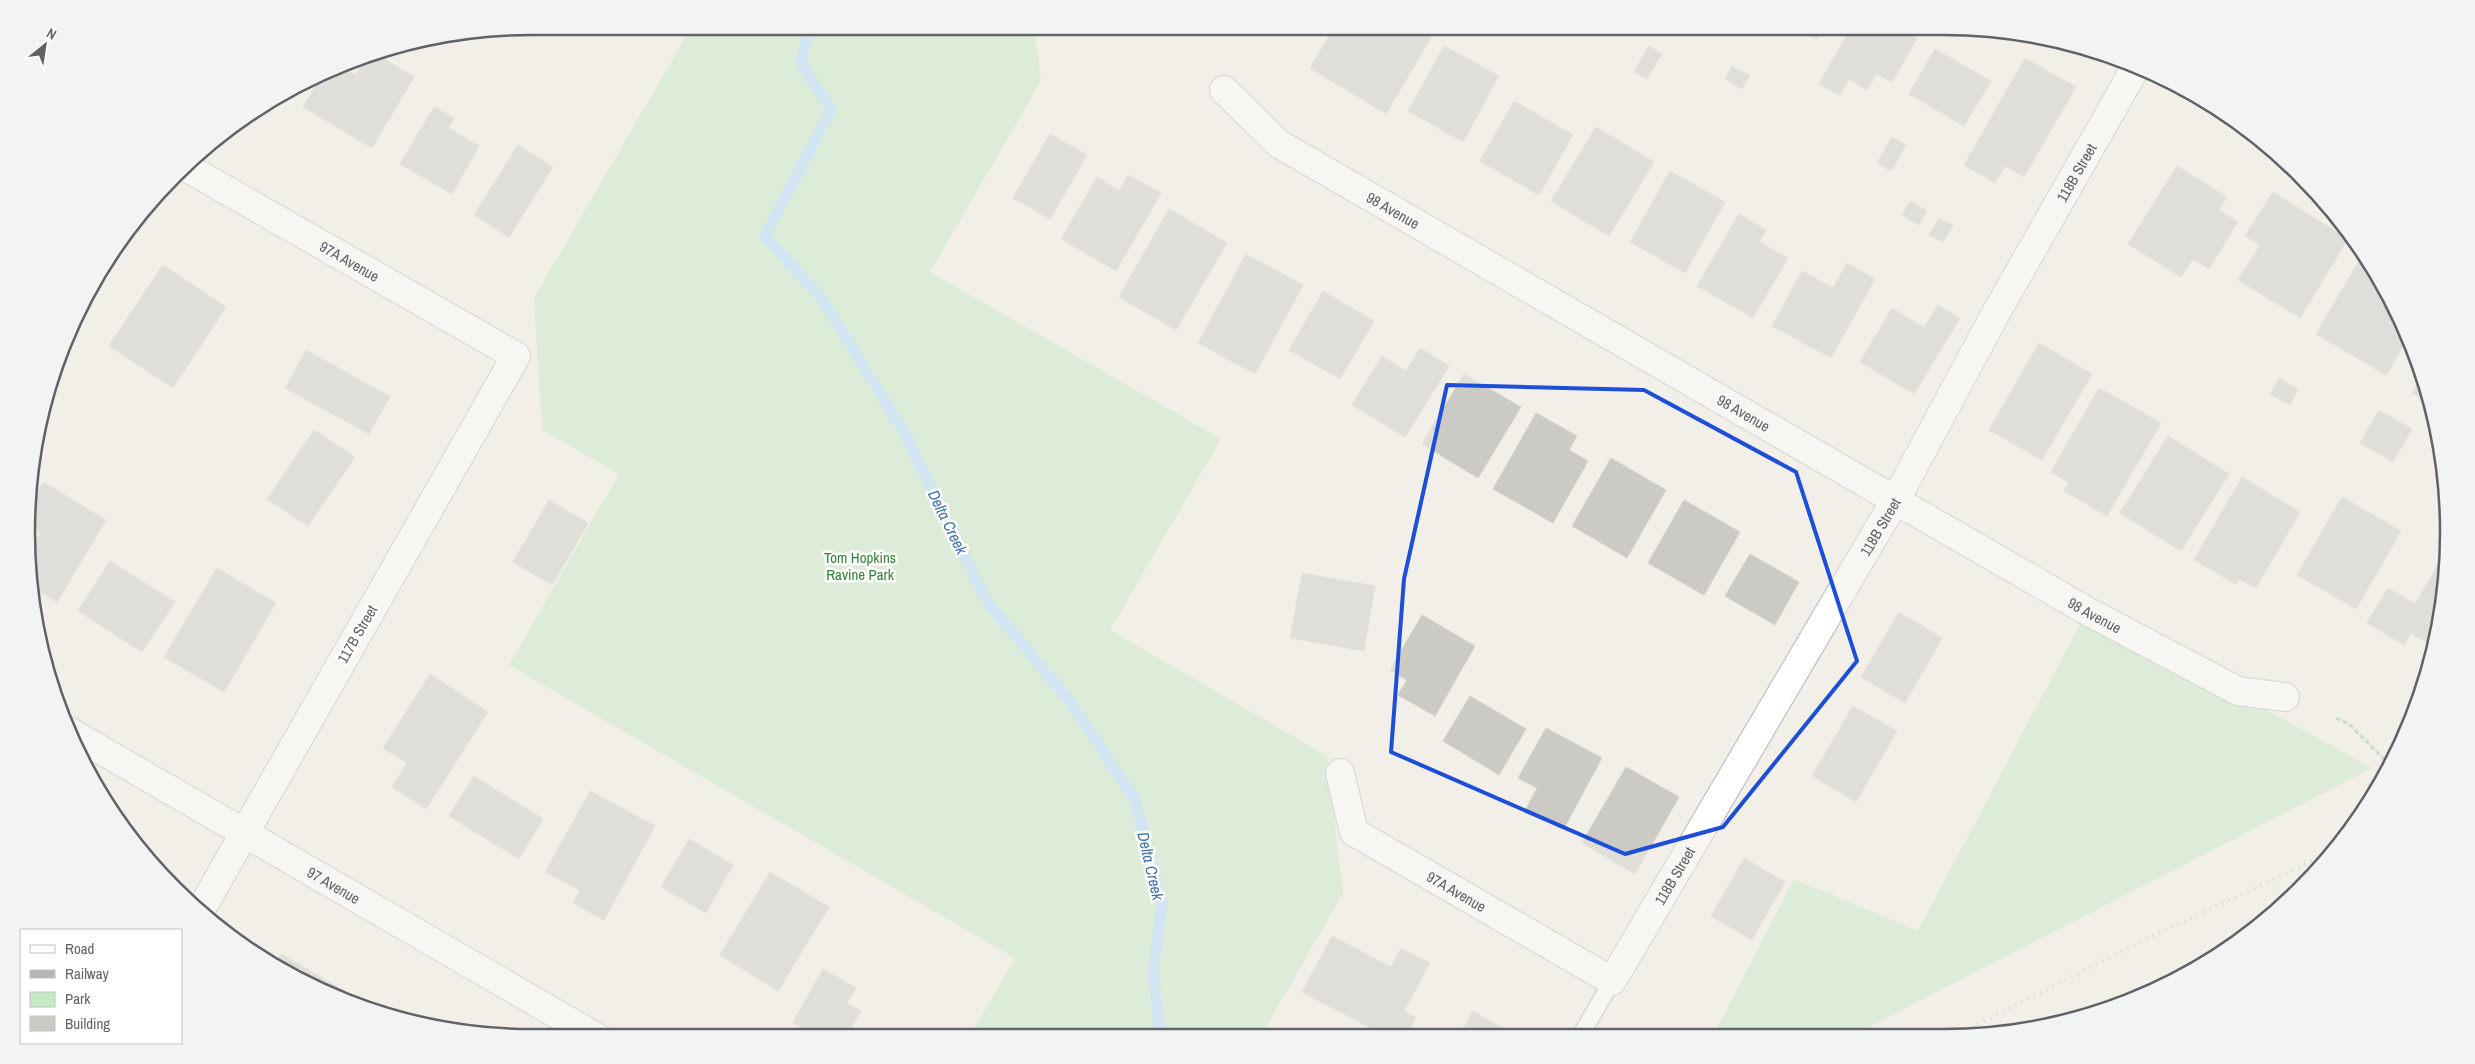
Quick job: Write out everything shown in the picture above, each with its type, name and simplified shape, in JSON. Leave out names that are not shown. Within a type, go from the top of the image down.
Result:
[{"type":"street","name":"118B Street","points":[[1612,980],[1896,499],[1996,313],[2133,73]]},
{"type":"street","name":"98 Avenue","points":[[1224,90],[1279,144],[2087,611],[2238,691],[2285,697]]},
{"type":"street","name":"97A Avenue","points":[[192,170],[516,356]]},
{"type":"street","name":"117B Street","points":[[203,905],[516,356]]},
{"type":"street","name":"97 Avenue","points":[[80,738],[583,1029]]},
{"type":"street","name":"97A Avenue","points":[[1340,773],[1354,832],[1612,980]]},
{"type":"lane","points":[[1584,1029],[1612,980]]},
{"type":"path","points":[[2336,718],[2349,724],[2385,760]]},
{"type":"highlighted area","points":[[1447,385],[1644,390],[1796,472],[1857,661],[1723,827],[1625,854],[1391,752],[1404,579]]},
{"type":"green space","name":"Tom Hopkins Ravine Park","points":[[687,35],[1035,35],[1041,81],[930,272],[1221,439],[1110,630],[1327,756],[1343,893],[1265,1029],[974,1029],[1015,958],[509,665],[619,474],[542,430],[534,298]]},
{"type":"green space","points":[[2087,611],[2372,768],[1865,1029],[1717,1029],[1794,879],[1918,931]]},
{"type":"building","points":[[1330,35],[1432,35],[1386,114],[1310,68]]},
{"type":"building","points":[[1810,35],[1819,35],[1817,39]]},
{"type":"building","points":[[1847,35],[1910,35],[1917,39],[1892,82],[1877,74],[1867,90],[1849,79],[1840,95],[1819,84]]},
{"type":"building","points":[[1444,46],[1499,76],[1463,142],[1408,111]]},
{"type":"building","points":[[1649,46],[1662,54],[1647,79],[1634,72]]},
{"type":"building","points":[[1935,49],[1991,81],[1964,126],[1909,94]]},
{"type":"building","points":[[382,58],[414,77],[372,148],[303,107],[317,84],[348,71],[356,75],[362,65]]},
{"type":"building","points":[[2025,58],[2076,87],[2024,177],[2005,166],[1995,183],[1964,165]]},
{"type":"building","points":[[1732,66],[1750,76],[1742,89],[1725,79]]},
{"type":"building","points":[[1514,101],[1573,135],[1539,195],[1480,161]]},
{"type":"building","points":[[434,107],[454,118],[448,128],[479,146],[452,194],[400,164]]},
{"type":"building","points":[[1596,127],[1654,162],[1609,236],[1551,201]]},
{"type":"building","points":[[1050,134],[1087,155],[1050,219],[1013,198]]},
{"type":"building","points":[[1892,137],[1906,145],[1891,171],[1877,163]]},
{"type":"building","points":[[518,145],[553,167],[509,237],[474,215]]},
{"type":"building","points":[[2177,166],[2227,197],[2219,210],[2238,222],[2209,269],[2193,259],[2181,277],[2128,244]]},
{"type":"building","points":[[1670,171],[1725,202],[1685,273],[1630,242]]},
{"type":"building","points":[[1128,175],[1161,193],[1116,271],[1061,239],[1097,177],[1119,191]]},
{"type":"building","points":[[2273,192],[2341,235],[2346,242],[2300,318],[2238,280],[2260,245],[2245,236]]},
{"type":"building","points":[[1910,201],[1927,211],[1919,225],[1902,215]]},
{"type":"building","points":[[1169,209],[1227,243],[1176,330],[1119,297]]},
{"type":"building","points":[[1739,214],[1766,230],[1759,242],[1788,258],[1753,318],[1697,286]]},
{"type":"building","points":[[1939,218],[1953,225],[1943,242],[1929,235]]},
{"type":"building","points":[[1246,254],[1303,285],[1255,374],[1198,343]]},
{"type":"building","points":[[2359,261],[2389,312],[2403,346],[2386,375],[2316,334]]},
{"type":"building","points":[[1847,263],[1875,279],[1831,358],[1772,326],[1802,271],[1833,288]]},
{"type":"building","points":[[163,265],[226,307],[173,388],[109,346]]},
{"type":"building","points":[[1323,291],[1374,321],[1340,379],[1289,350]]},
{"type":"building","points":[[1938,305],[1960,318],[1914,394],[1860,362],[1892,308],[1924,328]]},
{"type":"building","points":[[2039,343],[2092,374],[2042,460],[1989,430]]},
{"type":"building","points":[[1420,348],[1449,366],[1405,437],[1352,405],[1382,356],[1406,371]]},
{"type":"building","points":[[306,350],[390,397],[369,434],[285,388]]},
{"type":"building","points":[[1464,374],[1521,407],[1478,478],[1422,444]]},
{"type":"building","points":[[2279,378],[2298,389],[2290,405],[2270,394]]},
{"type":"building","points":[[2417,384],[2422,399],[2412,393]]},
{"type":"building","points":[[2099,388],[2161,423],[2107,516],[2064,491],[2069,483],[2051,472]]},
{"type":"building","points":[[2379,410],[2412,429],[2393,462],[2360,443]]},
{"type":"building","points":[[1536,413],[1577,436],[1569,450],[1588,461],[1553,523],[1493,489]]},
{"type":"building","points":[[314,430],[355,457],[308,526],[267,499]]},
{"type":"building","points":[[2168,436],[2229,474],[2181,551],[2120,513]]},
{"type":"building","points":[[1611,458],[1666,490],[1627,558],[1572,526]]},
{"type":"building","points":[[2242,477],[2300,512],[2256,588],[2239,579],[2236,584],[2194,560]]},
{"type":"building","points":[[43,482],[106,520],[57,602],[38,591],[35,541],[40,533],[35,530],[37,493]]},
{"type":"building","points":[[2342,497],[2401,531],[2356,609],[2297,575]]},
{"type":"building","points":[[549,500],[588,523],[552,585],[513,562]]},
{"type":"building","points":[[1684,500],[1740,532],[1704,595],[1648,563]]},
{"type":"building","points":[[1750,554],[1799,582],[1775,625],[1725,596]]},
{"type":"building","points":[[110,561],[175,602],[142,652],[78,611]]},
{"type":"building","points":[[2439,563],[2436,597],[2427,642],[2411,633],[2404,645],[2367,623],[2388,588],[2415,604]]},
{"type":"building","points":[[217,568],[276,603],[224,692],[164,657]]},
{"type":"building","points":[[1302,573],[1375,586],[1364,651],[1290,638]]},
{"type":"building","points":[[1899,612],[1942,638],[1905,703],[1861,677]]},
{"type":"building","points":[[1422,615],[1475,646],[1435,716],[1398,695],[1407,680],[1390,670]]},
{"type":"building","points":[[430,674],[488,712],[426,809],[392,787],[407,763],[383,748]]},
{"type":"building","points":[[1470,696],[1526,729],[1499,775],[1443,741]]},
{"type":"building","points":[[1853,706],[1897,731],[1856,802],[1812,776]]},
{"type":"building","points":[[1546,728],[1602,758],[1563,830],[1526,809],[1537,788],[1518,778]]},
{"type":"building","points":[[1626,767],[1679,797],[1635,874],[1582,843]]},
{"type":"building","points":[[474,776],[543,819],[519,859],[449,816]]},
{"type":"building","points":[[590,791],[655,826],[604,920],[573,903],[580,890],[545,872]]},
{"type":"building","points":[[689,839],[733,865],[706,913],[661,887]]},
{"type":"building","points":[[1744,858],[1785,882],[1752,940],[1711,916]]},
{"type":"building","points":[[770,872],[829,907],[778,991],[720,955]]},
{"type":"building","points":[[1332,936],[1391,967],[1401,948],[1430,963],[1404,1011],[1416,1018],[1410,1029],[1373,1029],[1302,992]]},
{"type":"building","points":[[281,954],[345,991],[312,978],[278,959]]},
{"type":"building","points":[[823,969],[856,988],[847,1003],[861,1011],[851,1029],[805,1029],[793,1022]]},
{"type":"building","points":[[1473,1011],[1504,1029],[1463,1029]]},
{"type":"waterway","name":"Delta Creek","points":[[808,35],[801,63],[831,110],[765,236],[823,300],[905,434],[986,600],[1071,703],[1135,800],[1162,901],[1153,972],[1159,1029]]},
{"type":"railway","points":[[1970,1028],[2144,940],[2318,858]]}]
